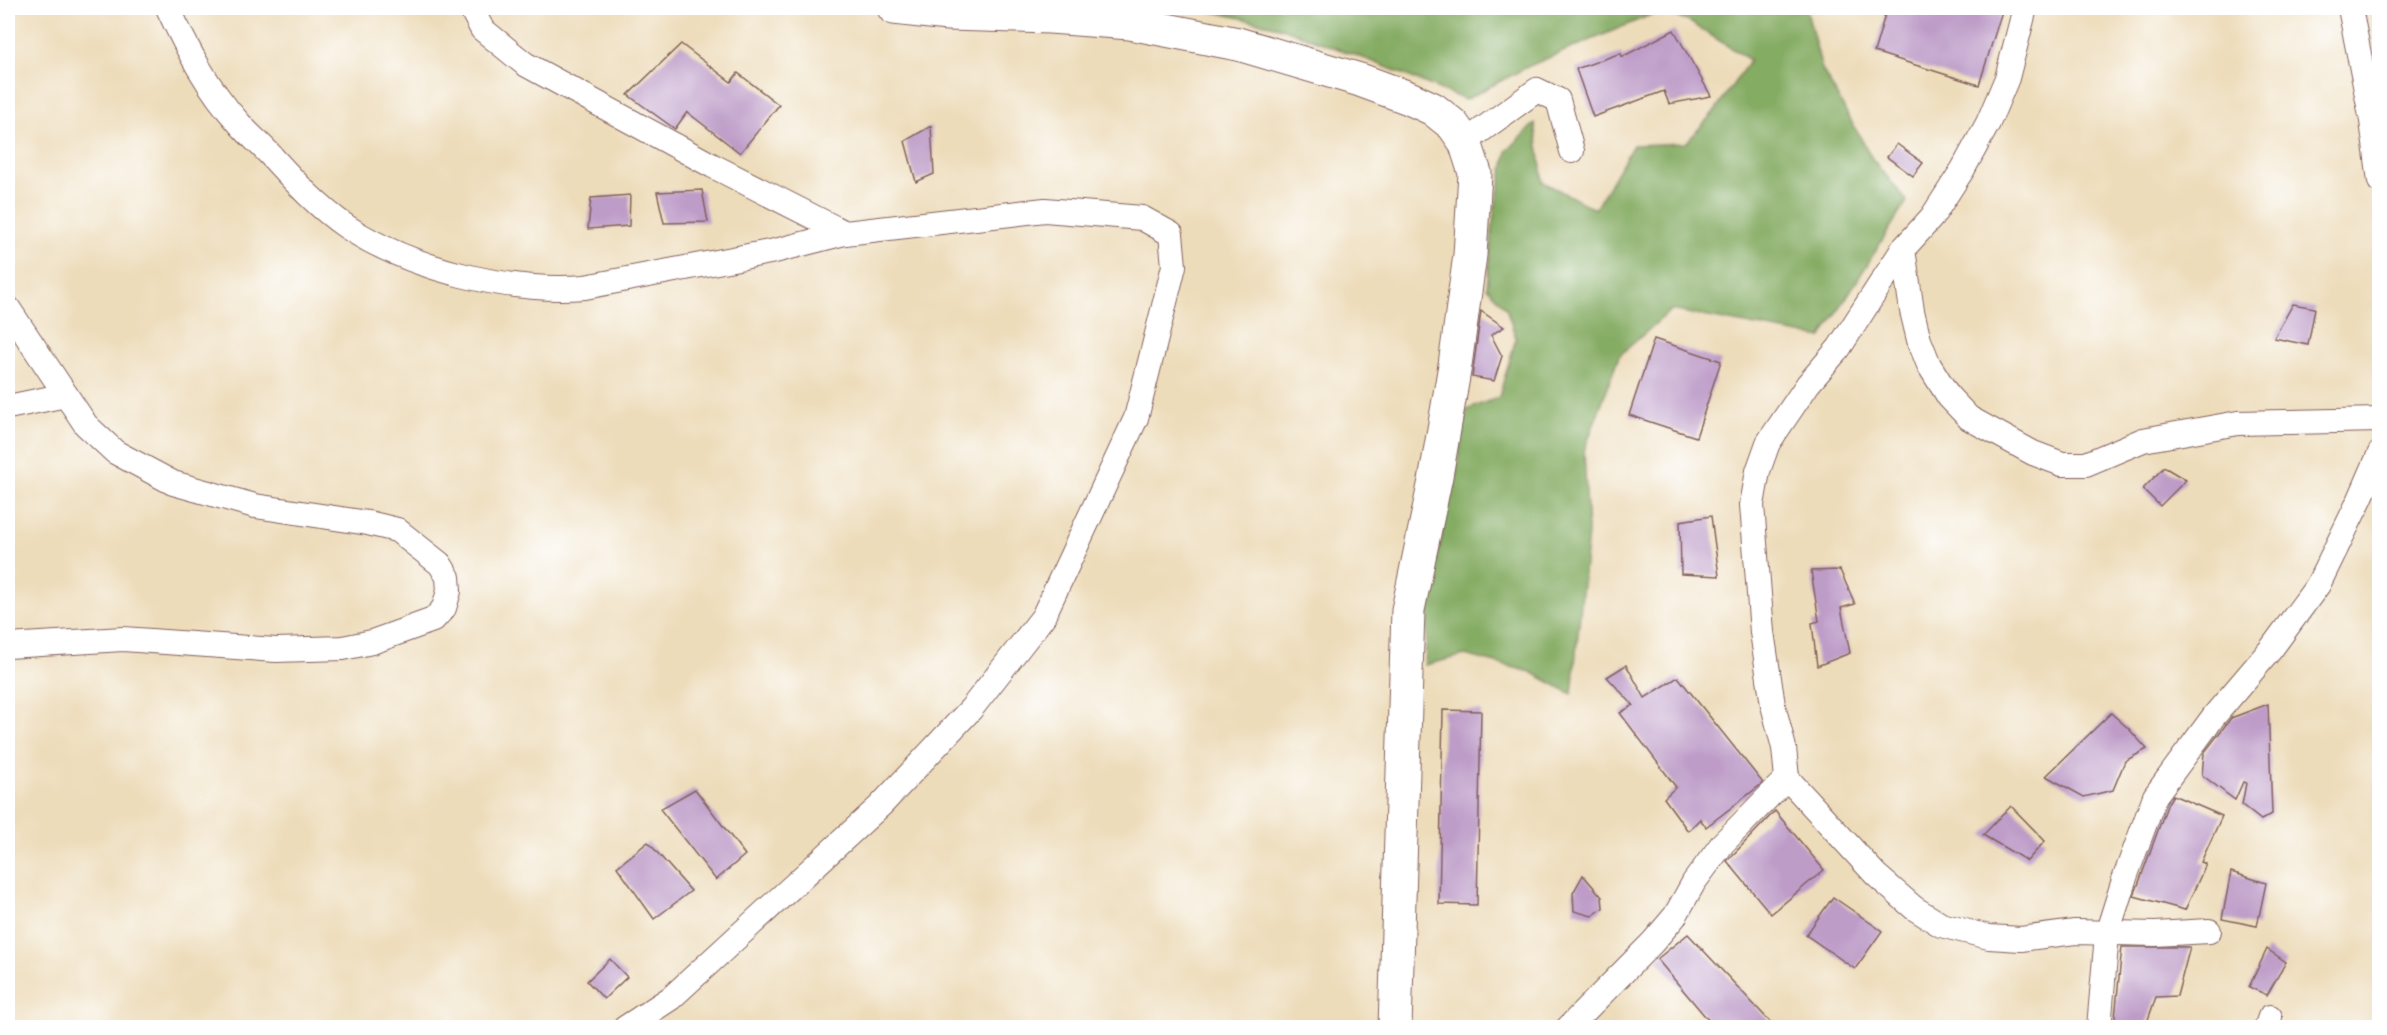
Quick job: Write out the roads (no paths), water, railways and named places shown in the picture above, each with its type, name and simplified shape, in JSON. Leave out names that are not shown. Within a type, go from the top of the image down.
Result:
[{"type":"main road","points":[[894,8],[948,14],[1050,17],[1131,23],[1238,44],[1360,80],[1409,98],[1433,109],[1453,125],[1465,142],[1475,173],[1470,255],[1440,454],[1408,610],[1395,1028]]},
{"type":"street","points":[[168,8],[208,84],[238,123],[291,179],[346,226],[401,254],[447,271],[524,286],[558,289],[585,287],[774,251],[844,233],[1045,210],[1142,218],[1171,234],[1174,267],[1136,418],[1043,617],[971,709],[881,805],[671,998],[625,1028]]},
{"type":"street","points":[[471,8],[482,29],[525,64],[713,166],[844,233]]},
{"type":"street","points":[[2025,8],[2007,78],[1988,123],[1963,169],[1932,217],[1903,249],[1839,348],[1808,384],[1768,443],[1758,471],[1752,505],[1762,632],[1773,705],[1784,748],[1787,778],[1876,875],[1914,908],[1941,925],[1989,938],[2021,939],[2075,932],[2107,934],[2209,932]]},
{"type":"street","points":[[2350,8],[2372,121],[2379,181]]},
{"type":"street","points":[[1465,142],[1537,90],[1557,100],[1572,151]]},
{"type":"street","points":[[1903,249],[1912,311],[1919,340],[1929,365],[1949,397],[1969,418],[2033,453],[2062,464],[2086,464],[2143,440],[2238,423],[2379,420]]},
{"type":"street","points":[[8,308],[86,425],[116,452],[173,483],[255,506],[368,523],[397,530],[440,564],[448,577],[449,591],[444,608],[433,620],[372,642],[343,648],[249,649],[123,639],[8,646]]},
{"type":"street","points":[[8,407],[66,395]]},
{"type":"street","points":[[2099,1028],[2107,934],[2155,796],[2214,716],[2271,649],[2318,585],[2360,499],[2379,453]]},
{"type":"street","points":[[1569,1028],[1653,942],[1675,915],[1723,843],[1787,778]]}]
